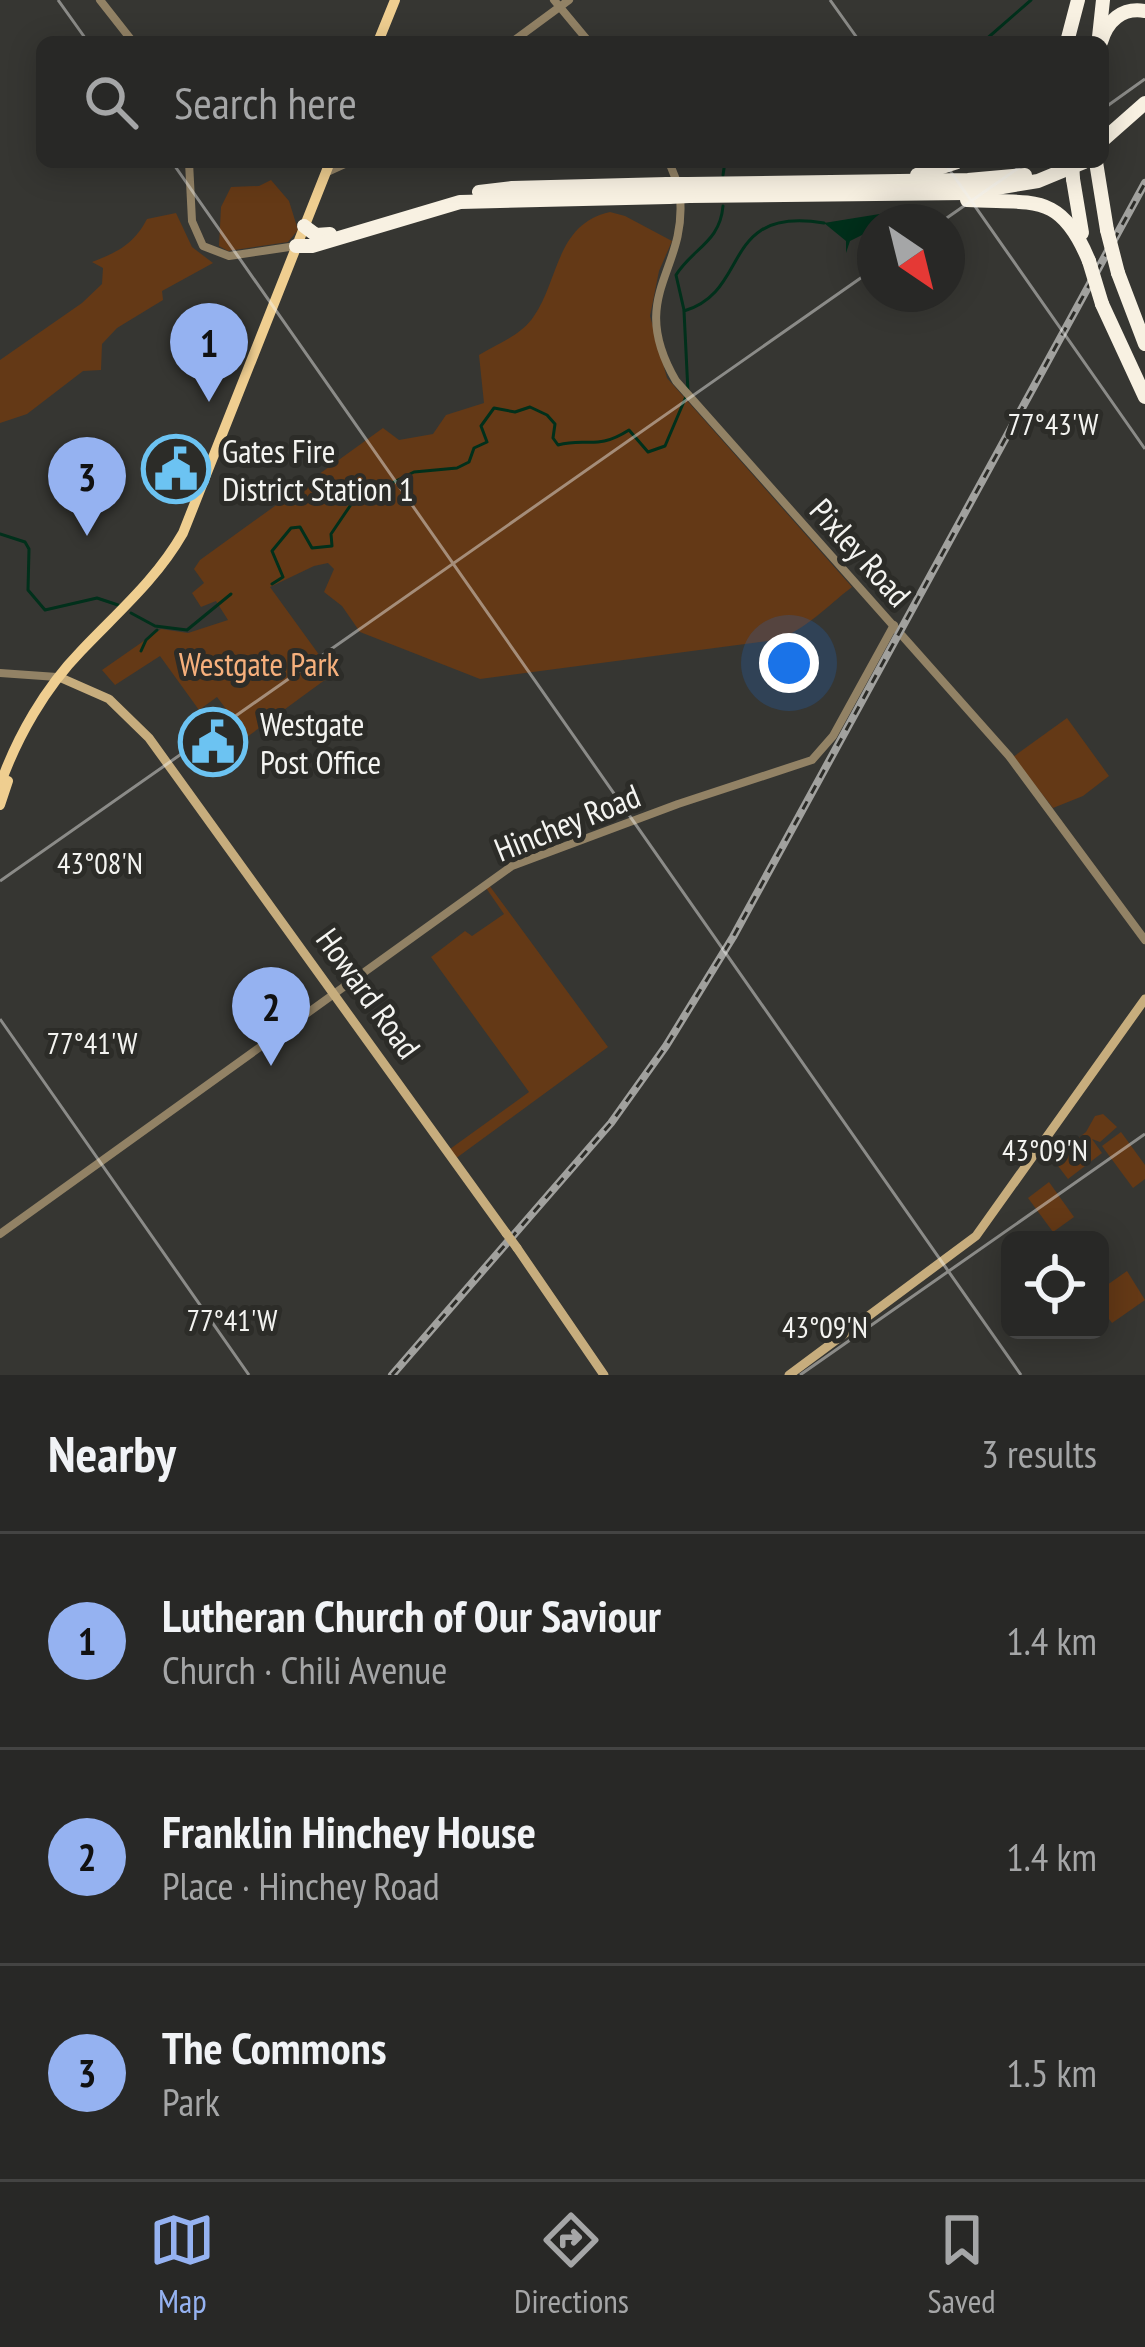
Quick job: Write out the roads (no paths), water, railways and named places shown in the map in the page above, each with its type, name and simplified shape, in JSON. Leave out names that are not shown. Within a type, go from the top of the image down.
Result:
[{"type":"highway","points":[[1072,36],[1078,0]]},
{"type":"highway","points":[[1100,36],[1102,0]]},
{"type":"highway","points":[[1102,36],[1118,15],[1145,11]]},
{"type":"highway","points":[[1109,135],[1145,103]]},
{"type":"highway","points":[[1109,146],[1145,115]]},
{"type":"highway","points":[[866,182],[939,168]]},
{"type":"highway","points":[[688,190],[1014,177],[1046,168]]},
{"type":"highway","points":[[1070,168],[1102,304],[1145,397]]},
{"type":"highway","points":[[878,194],[998,190],[1079,168]]},
{"type":"highway","points":[[1093,168],[1118,273],[1145,344]]},
{"type":"highway","points":[[296,246],[434,202],[493,189],[688,190],[878,194],[1048,206],[1069,221],[1089,261]]},
{"type":"highway","points":[[296,246],[306,248],[460,202],[668,190]]},
{"type":"highway","points":[[304,226],[316,235],[341,232]]},
{"type":"main road","points":[[381,36],[395,0]]},
{"type":"main road","points":[[0,805],[4,771],[62,678],[156,575],[184,532],[328,168]]},
{"type":"main road","points":[[4,771],[62,678]]},
{"type":"main road","name":"Howard Road","points":[[62,678],[109,700],[149,738],[337,994],[604,1375]]},
{"type":"main road","points":[[789,1375],[943,1264],[986,1225],[1145,998]]},
{"type":"street","points":[[100,0],[128,36]]},
{"type":"street","points":[[519,36],[561,2],[585,36]]},
{"type":"street","points":[[189,168],[192,221],[203,246],[229,256],[296,246]]},
{"type":"street","name":"Pixley Road","points":[[671,168],[681,215],[656,298],[656,321],[664,357],[687,397],[1009,756],[1145,940]]},
{"type":"street","name":"Hinchey Road","points":[[0,1234],[512,866],[678,803],[812,760],[833,736],[894,625]]},
{"type":"street","points":[[0,673],[62,678]]},
{"type":"waterway","points":[[990,36],[1031,0]]},
{"type":"waterway","points":[[723,175],[724,168]]},
{"type":"waterway","points":[[684,310],[676,275],[711,237],[723,206]]},
{"type":"waterway","points":[[272,584],[283,577],[272,551],[291,528],[300,527],[312,548],[332,546],[331,534],[352,503],[414,472],[457,468],[469,462],[474,448],[487,442],[481,426],[494,408],[515,412],[530,407],[547,415],[555,424],[553,438],[558,445],[600,442],[629,430],[648,452],[665,446],[688,392],[684,311],[705,301],[720,286],[751,238],[767,227],[791,221],[824,223]]},
{"type":"waterway","points":[[0,534],[25,542],[28,590],[45,610],[97,598],[118,605]]},
{"type":"waterway","points":[[131,613],[155,626],[187,630],[231,594]]},
{"type":"waterway","points":[[141,651],[157,630]]},
{"type":"railway","points":[[392,1375],[611,1123],[666,1046],[733,937],[1145,183]]},
{"type":"place","name":"Lutheran Church of Our Saviour","points":[[209,402]]},
{"type":"place","name":"Gates Fire District Station 1","points":[[176,469]]},
{"type":"place","name":"The Commons","points":[[87,536]]},
{"type":"place","name":"Westgate Post Office","points":[[213,742]]},
{"type":"place","name":"Franklin Hinchey House","points":[[271,1066]]},
{"type":"park label","name":"Westgate Park","points":[[259,663]]}]
